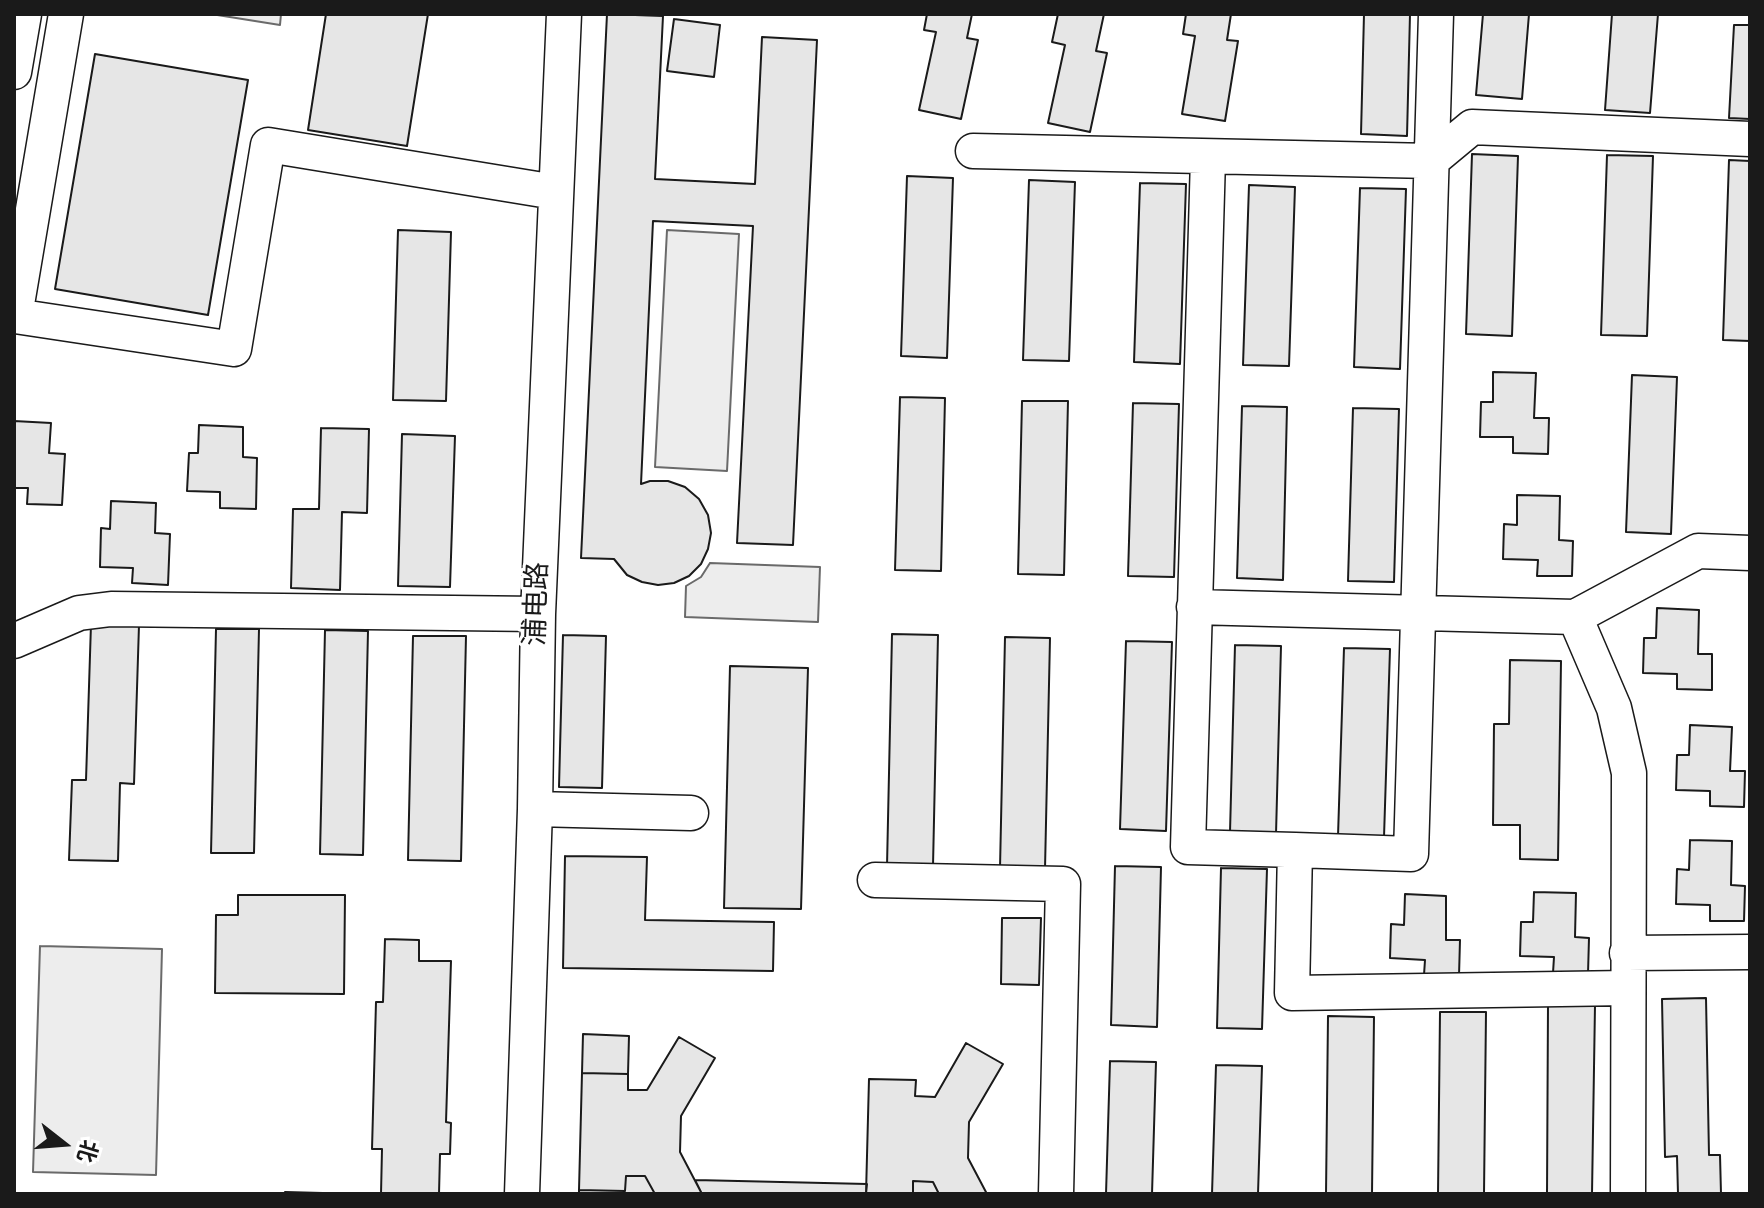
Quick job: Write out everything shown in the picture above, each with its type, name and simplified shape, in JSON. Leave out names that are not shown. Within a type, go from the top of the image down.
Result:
[{"type":"street","points":[[14,72],[24,14]]},
{"type":"street","points":[[66,14],[15,316],[234,349],[268,145],[555,192]]},
{"type":"street","name":"浦电路","points":[[522,1194],[538,614],[564,14]]},
{"type":"street","points":[[1208,158],[1188,847],[1411,854],[1436,14]]},
{"type":"street","points":[[973,151],[1431,161],[1472,127],[1750,139]]},
{"type":"street","points":[[1194,607],[1575,617],[1698,551],[1750,553]]},
{"type":"street","points":[[14,641],[79,613],[111,609],[538,614]]},
{"type":"street","points":[[1575,617],[1614,708],[1629,773],[1628,1194]]},
{"type":"street","points":[[535,809],[691,813]]},
{"type":"street","points":[[1295,850],[1292,993],[1627,988]]},
{"type":"street","points":[[875,880],[1063,884],[1056,1194]]},
{"type":"street","points":[[1627,953],[1750,952]]},
{"type":"shaded area","points":[[211,14],[281,14],[280,25]]},
{"type":"shaded area","points":[[667,230],[739,234],[727,471],[655,467]]},
{"type":"shaded area","points":[[710,563],[820,567],[818,622],[685,617],[686,586],[701,577]]},
{"type":"shaded area","points":[[40,946],[162,949],[156,1175],[33,1172]]},
{"type":"building","points":[[326,14],[428,14],[407,146],[308,130]]},
{"type":"building","points":[[607,14],[663,16],[655,179],[755,184],[762,37],[817,40],[793,545],[737,543],[753,226],[653,221],[641,484],[668,481],[685,487],[699,499],[708,515],[711,533],[701,564],[689,576],[674,583],[658,585],[627,575],[614,559],[581,558]]},
{"type":"building","points":[[927,14],[972,14],[967,38],[978,40],[961,119],[919,110],[936,32],[924,30]]},
{"type":"building","points":[[1058,14],[1104,14],[1096,51],[1107,53],[1090,132],[1048,123],[1065,45],[1052,42]]},
{"type":"building","points":[[1186,14],[1231,14],[1227,40],[1238,41],[1225,121],[1182,114],[1195,36],[1183,34]]},
{"type":"building","points":[[1364,14],[1410,14],[1407,136],[1361,134]]},
{"type":"building","points":[[1483,14],[1529,14],[1522,99],[1476,95]]},
{"type":"building","points":[[1612,14],[1658,14],[1650,113],[1605,110]]},
{"type":"building","points":[[674,19],[720,25],[714,77],[667,71]]},
{"type":"building","points":[[1734,25],[1750,25],[1750,119],[1729,118]]},
{"type":"building","points":[[95,54],[248,80],[208,315],[55,289]]},
{"type":"building","points":[[1472,154],[1518,156],[1512,336],[1466,334]]},
{"type":"building","points":[[1607,155],[1653,156],[1647,336],[1601,335]]},
{"type":"building","points":[[1729,160],[1750,161],[1750,341],[1723,340]]},
{"type":"building","points":[[907,176],[953,178],[947,358],[901,356]]},
{"type":"building","points":[[1029,180],[1075,182],[1069,361],[1023,360]]},
{"type":"building","points":[[1140,183],[1186,184],[1180,364],[1134,362]]},
{"type":"building","points":[[1249,185],[1295,187],[1289,366],[1243,365]]},
{"type":"building","points":[[1360,188],[1406,189],[1400,369],[1354,367]]},
{"type":"building","points":[[398,230],[451,232],[446,401],[393,400]]},
{"type":"building","points":[[1493,372],[1536,373],[1534,418],[1549,418],[1548,454],[1513,453],[1513,437],[1480,437],[1481,402],[1493,402]]},
{"type":"building","points":[[1632,375],[1677,377],[1671,534],[1626,532]]},
{"type":"building","points":[[900,397],[945,398],[941,571],[895,570]]},
{"type":"building","points":[[1022,401],[1068,401],[1064,575],[1018,574]]},
{"type":"building","points":[[1133,403],[1179,404],[1174,577],[1128,576]]},
{"type":"building","points":[[1242,406],[1287,407],[1283,580],[1237,578]]},
{"type":"building","points":[[1353,408],[1399,409],[1394,582],[1348,581]]},
{"type":"building","points":[[14,421],[51,423],[49,453],[65,454],[62,505],[27,504],[28,488],[14,488]]},
{"type":"building","points":[[199,425],[243,427],[243,457],[257,458],[256,509],[220,508],[220,492],[187,491],[189,453],[198,453]]},
{"type":"building","points":[[321,428],[369,429],[367,513],[342,512],[340,590],[291,588],[293,509],[319,509]]},
{"type":"building","points":[[402,434],[455,436],[450,587],[398,586]]},
{"type":"building","points":[[1517,495],[1560,496],[1559,540],[1573,541],[1572,576],[1537,576],[1538,560],[1503,559],[1504,524],[1517,525]]},
{"type":"building","points":[[111,501],[156,503],[155,533],[170,534],[168,585],[132,583],[133,568],[100,567],[101,528],[110,529]]},
{"type":"building","points":[[1657,608],[1699,610],[1698,654],[1712,654],[1712,690],[1677,689],[1677,674],[1643,673],[1644,638],[1656,638]]},
{"type":"building","points":[[91,624],[139,625],[134,784],[120,783],[118,861],[69,860],[72,780],[86,780]]},
{"type":"building","points":[[216,629],[259,629],[254,853],[211,853]]},
{"type":"building","points":[[325,630],[368,631],[363,855],[320,854]]},
{"type":"building","points":[[892,634],[938,635],[933,866],[887,866]]},
{"type":"building","points":[[563,635],[606,636],[602,788],[559,787]]},
{"type":"building","points":[[413,636],[466,636],[461,861],[408,860]]},
{"type":"building","points":[[1005,637],[1050,638],[1045,869],[1000,868]]},
{"type":"building","points":[[1126,641],[1172,642],[1166,831],[1120,829]]},
{"type":"building","points":[[1235,645],[1281,646],[1276,834],[1230,832]]},
{"type":"building","points":[[1344,648],[1390,649],[1384,837],[1338,836]]},
{"type":"building","points":[[1510,660],[1561,661],[1558,860],[1520,859],[1520,825],[1493,825],[1494,724],[1509,724]]},
{"type":"building","points":[[730,666],[808,668],[801,909],[724,908]]},
{"type":"building","points":[[1690,725],[1732,727],[1730,771],[1745,771],[1744,807],[1710,806],[1710,791],[1676,790],[1677,755],[1689,755]]},
{"type":"building","points":[[1690,840],[1732,841],[1731,885],[1745,886],[1744,921],[1710,921],[1710,905],[1676,904],[1677,869],[1689,870]]},
{"type":"building","points":[[565,856],[647,857],[645,920],[774,922],[773,971],[563,968]]},
{"type":"building","points":[[1115,866],[1161,867],[1157,1027],[1111,1025]]},
{"type":"building","points":[[1221,868],[1267,869],[1262,1029],[1217,1028]]},
{"type":"building","points":[[1534,892],[1576,893],[1575,937],[1589,938],[1588,974],[1553,973],[1554,957],[1520,956],[1521,922],[1533,922]]},
{"type":"building","points":[[1405,894],[1446,896],[1446,940],[1460,940],[1459,976],[1424,975],[1425,960],[1390,958],[1391,924],[1404,925]]},
{"type":"building","points":[[238,895],[345,895],[344,994],[215,993],[216,915],[238,915]]},
{"type":"building","points":[[1002,918],[1041,918],[1039,985],[1001,984]]},
{"type":"building","points":[[385,939],[419,940],[419,961],[451,961],[446,1122],[451,1123],[450,1154],[440,1154],[439,1194],[381,1194],[382,1149],[372,1149],[376,1002],[383,1002]]},
{"type":"building","points":[[1706,998],[1709,1155],[1720,1155],[1721,1194],[1678,1194],[1677,1156],[1665,1157],[1662,999]]},
{"type":"building","points":[[1548,1004],[1595,1005],[1592,1194],[1547,1194]]},
{"type":"building","points":[[1440,1012],[1486,1012],[1484,1194],[1438,1194]]},
{"type":"building","points":[[1328,1016],[1374,1017],[1372,1194],[1326,1194]]},
{"type":"building","points":[[583,1034],[629,1036],[628,1074],[582,1073]]},
{"type":"building","points":[[679,1037],[715,1058],[681,1116],[680,1152],[702,1194],[655,1194],[645,1176],[626,1176],[625,1191],[579,1190],[582,1073],[628,1074],[628,1090],[647,1090]]},
{"type":"building","points":[[966,1043],[1003,1064],[969,1122],[968,1158],[987,1194],[939,1194],[933,1182],[913,1181],[913,1194],[866,1194],[869,1079],[916,1080],[915,1096],[935,1097]]},
{"type":"building","points":[[1110,1061],[1156,1062],[1152,1194],[1106,1194]]},
{"type":"building","points":[[1216,1065],[1262,1066],[1258,1194],[1212,1194]]},
{"type":"building","points":[[626,1176],[645,1176],[655,1194],[579,1194],[579,1190],[625,1191]]},
{"type":"building","points":[[695,1180],[867,1184],[866,1194],[702,1194]]},
{"type":"building","points":[[913,1181],[933,1182],[939,1194],[913,1194]]},
{"type":"building","points":[[285,1192],[360,1194],[285,1194]]}]
